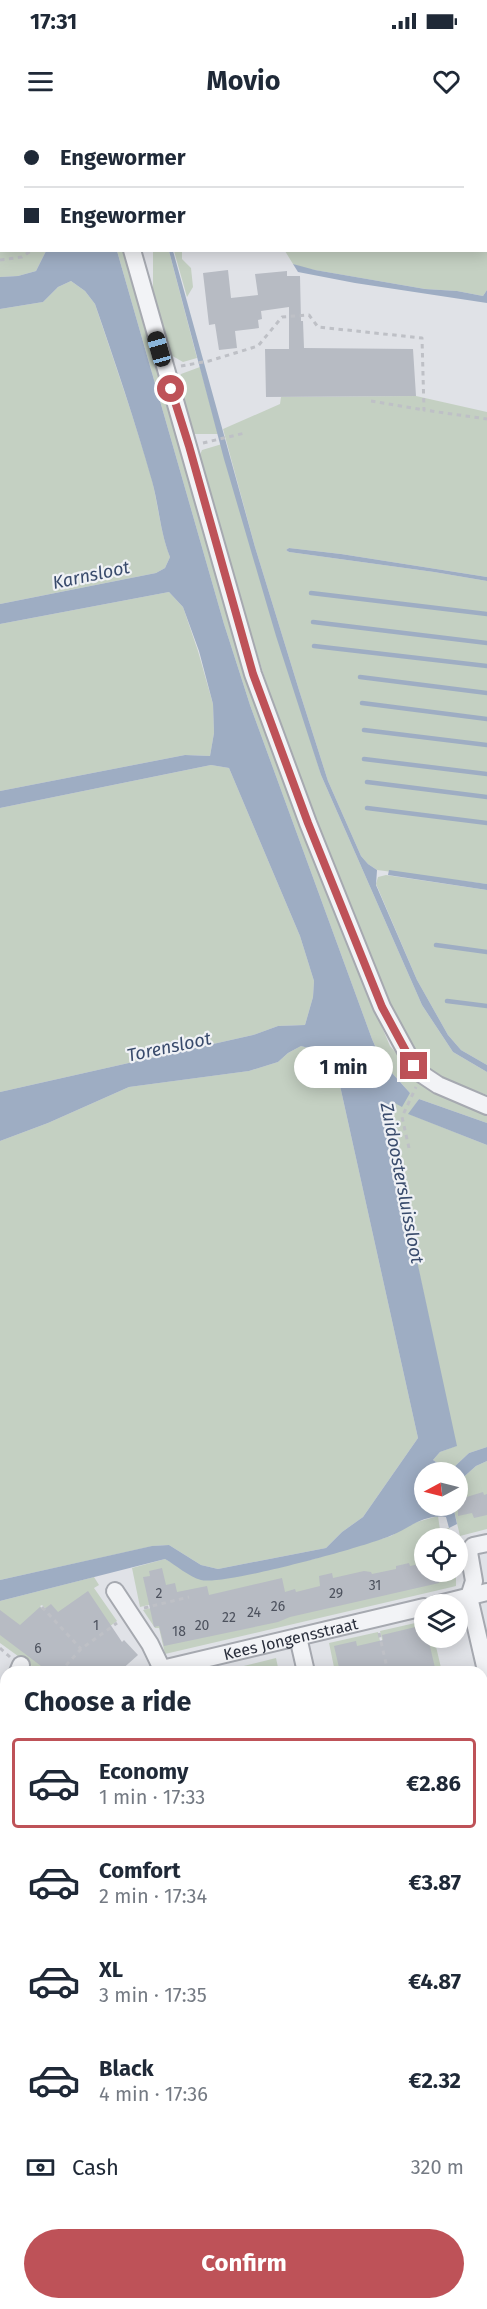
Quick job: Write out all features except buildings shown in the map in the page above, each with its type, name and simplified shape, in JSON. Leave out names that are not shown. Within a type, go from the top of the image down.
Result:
[{"type":"street","points":[[133,252],[253,674],[308,823],[382,1007],[414,1066],[423,1075],[438,1085],[487,1106]]},
{"type":"street","points":[[485,1666],[469,1597],[474,1581],[469,1552],[473,1546],[487,1543]]},
{"type":"street","points":[[115,1591],[150,1644],[158,1666]]},
{"type":"street","points":[[469,1597],[487,1592]]},
{"type":"street","name":"Kees Jongensstraat","points":[[180,1666],[414,1610]]},
{"type":"street","points":[[298,1637],[305,1666]]},
{"type":"path","points":[[0,260],[22,257],[29,252]]},
{"type":"path","points":[[195,363],[258,346],[282,316],[309,315],[318,327],[422,338],[424,410]]},
{"type":"path","points":[[371,401],[487,419]]},
{"type":"path","points":[[213,440],[245,432]]},
{"type":"path","points":[[409,1148],[402,1117],[423,1075]]},
{"type":"path","points":[[42,1607],[81,1649]]},
{"type":"path","points":[[376,1619],[387,1666]]},
{"type":"green space","points":[[0,252],[46,252],[36,271],[18,276],[0,277]]},
{"type":"green space","points":[[117,252],[129,252],[209,541],[376,1013],[390,1046],[420,1080],[487,1112],[487,1123],[419,1099],[409,1114],[487,1145],[487,1447],[469,1453],[459,1462],[433,1460],[440,1452],[456,1446],[385,1112],[391,1101],[410,1093],[382,1062],[372,1039],[250,705],[224,624]]},
{"type":"green space","points":[[153,252],[169,252],[197,358],[183,362],[169,354],[156,315],[153,294]]},
{"type":"green space","points":[[174,252],[182,252],[182,259],[191,268],[193,287],[187,297]]},
{"type":"green space","points":[[286,252],[487,252],[487,290],[483,296],[457,291],[425,289],[303,268],[293,264]]},
{"type":"green space","points":[[71,281],[85,291],[95,304],[151,476],[170,557],[165,568],[156,573],[0,604],[0,309],[43,302],[58,287]]},
{"type":"green space","points":[[200,367],[218,434],[193,434],[177,383],[181,374]]},
{"type":"green space","points":[[416,396],[487,412],[487,577],[341,554],[289,548],[286,550],[487,581],[487,884],[377,870],[361,856],[328,781],[255,547],[223,429],[280,404],[281,397]]},
{"type":"green space","points":[[222,444],[321,775],[422,1005],[453,1052],[487,1072],[487,1095],[434,1072],[420,1060],[411,1048],[394,1019],[338,883],[293,763],[253,641],[199,457],[202,450]]},
{"type":"green space","points":[[169,592],[183,607],[213,704],[214,733],[210,756],[185,755],[0,791],[0,624]]},
{"type":"green space","points":[[211,765],[229,768],[300,936],[314,981],[313,997],[305,1025],[278,1026],[253,1035],[0,1092],[0,808]]},
{"type":"green space","points":[[386,875],[487,890],[487,1065],[461,1050],[448,1035],[417,980],[376,884],[378,877]]},
{"type":"green space","points":[[301,1046],[323,1052],[335,1063],[418,1438],[363,1517],[342,1532],[326,1548],[218,1569],[201,1565],[169,1545],[153,1546],[0,1580],[0,1141],[48,1123],[129,1087],[249,1071],[278,1062]]},
{"type":"green space","points":[[487,1461],[487,1529],[468,1534],[468,1528],[458,1528],[455,1516],[468,1516],[468,1473]]},
{"type":"green space","points":[[438,1516],[440,1528],[414,1528],[414,1582],[456,1582],[456,1586],[165,1654],[159,1628],[155,1628],[143,1610],[191,1598],[191,1595],[140,1607],[132,1568],[165,1559],[202,1580],[310,1560],[391,1536],[410,1524]]},
{"type":"green space","points":[[94,1577],[99,1585],[94,1588],[117,1621],[82,1647],[42,1605],[40,1606],[80,1649],[64,1666],[32,1666],[0,1643],[0,1601]]},
{"type":"green space","points":[[414,1623],[414,1648],[436,1648],[441,1666],[389,1666],[380,1631]]},
{"type":"green space","points":[[378,1632],[386,1666],[334,1666],[329,1643]]},
{"type":"green space","points":[[276,1658],[278,1666],[243,1666]]},
{"type":"water","points":[[46,252],[117,252],[224,624],[250,705],[372,1039],[382,1062],[410,1093],[402,1107],[391,1101],[385,1112],[457,1446],[440,1452],[433,1460],[436,1462],[414,1462],[414,1516],[455,1516],[457,1524],[449,1528],[446,1517],[430,1518],[390,1536],[353,1548],[264,1572],[236,1577],[201,1580],[187,1574],[165,1559],[0,1601],[0,1580],[152,1546],[169,1545],[201,1565],[218,1569],[326,1548],[342,1532],[363,1517],[418,1438],[335,1063],[323,1052],[301,1046],[278,1062],[249,1071],[129,1087],[48,1123],[0,1141],[0,1092],[253,1035],[278,1026],[305,1025],[313,997],[314,981],[300,936],[229,768],[211,765],[0,808],[0,791],[185,755],[210,756],[214,733],[213,704],[199,651],[183,607],[169,592],[0,624],[0,604],[156,573],[165,568],[170,557],[145,459],[95,304],[85,291],[71,281],[58,287],[43,302],[0,309],[0,277],[18,276],[36,271]]},
{"type":"water","points":[[169,252],[173,252],[255,547],[328,781],[361,856],[377,870],[376,885],[417,980],[448,1035],[461,1050],[487,1065],[487,1072],[453,1052],[422,1005],[321,775],[276,636],[224,459]]},
{"type":"water","points":[[293,264],[315,270],[425,289],[457,291],[483,296],[487,290],[487,303],[298,272]]},
{"type":"water","points":[[289,548],[487,577],[487,581],[289,552],[286,550]]},
{"type":"water","points":[[389,870],[487,884],[487,890],[388,875]]},
{"type":"water","points":[[419,1099],[487,1123],[487,1145],[408,1114]]},
{"type":"water","points":[[487,1447],[487,1461],[468,1473],[468,1462],[459,1462],[469,1453]]},
{"type":"waterway","points":[[311,593],[487,614]]},
{"type":"waterway","points":[[313,622],[487,643]]},
{"type":"waterway","points":[[314,646],[487,666]]},
{"type":"waterway","points":[[360,677],[487,693]]},
{"type":"waterway","points":[[362,703],[487,719]]},
{"type":"waterway","points":[[364,730],[487,745]]},
{"type":"waterway","points":[[364,759],[487,774]]},
{"type":"waterway","points":[[367,782],[487,797]]},
{"type":"waterway","points":[[367,808],[487,823]]},
{"type":"waterway","points":[[436,945],[487,952]]},
{"type":"waterway","points":[[447,1001],[487,1006]]},
{"type":"route","points":[[171,389],[253,674],[308,823],[382,1007],[414,1066]]},
{"type":"water label","name":"Karnsloot","points":[[91,575]]},
{"type":"water label","name":"Torensloot","points":[[169,1047]]},
{"type":"water label","name":"Zuidoostersluissloot","points":[[402,1183]]}]
